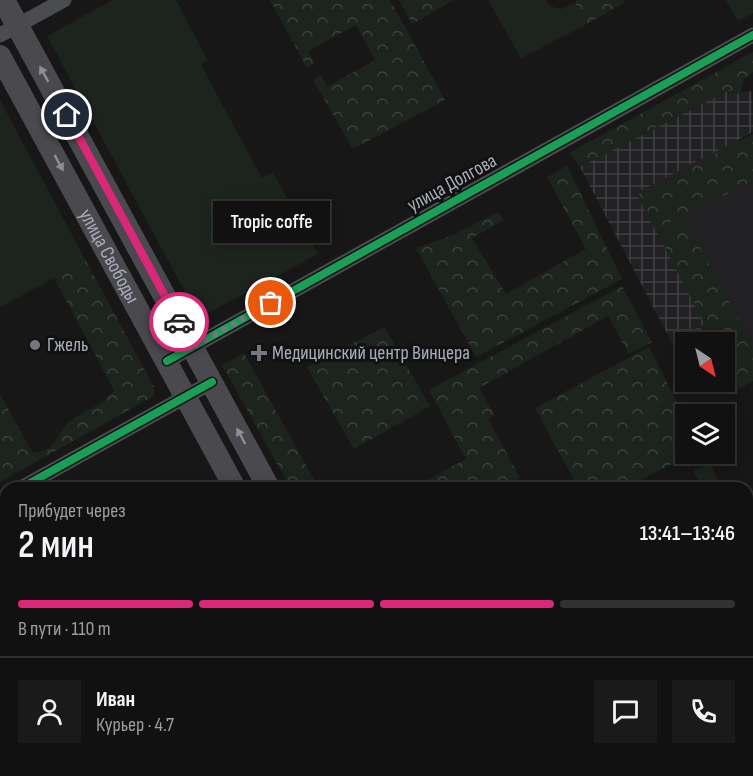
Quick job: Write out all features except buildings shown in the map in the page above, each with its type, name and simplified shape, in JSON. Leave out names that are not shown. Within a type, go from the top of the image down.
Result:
[{"type":"main road","name":"улица Свободы","points":[[3,0],[9,31],[193,347],[266,482]]},
{"type":"main road","name":"улица Свободы","points":[[0,56],[232,482]]},
{"type":"street","points":[[9,31],[64,0]]},
{"type":"street","name":"улица Долгова","points":[[167,361],[753,35]]},
{"type":"street","points":[[32,482],[212,382]]},
{"type":"shaded area","points":[[731,89],[734,95],[752,91],[753,132],[636,193],[705,324],[689,332],[675,332],[675,339],[671,341],[580,167]]},
{"type":"shaded area","points":[[738,139],[745,151],[753,147],[753,369],[735,352],[735,332],[709,332],[635,192]]},
{"type":"green space","points":[[113,0],[176,0],[208,61],[201,65],[262,178],[273,172],[318,254],[199,318],[47,36]]},
{"type":"green space","points":[[270,0],[390,0],[445,100],[353,149],[313,80],[321,75],[327,87],[375,60],[356,25],[308,51],[314,64],[307,68]]},
{"type":"green space","points":[[399,0],[454,0],[412,24]]},
{"type":"green space","points":[[488,0],[546,0],[549,6],[561,9],[575,3],[587,24],[521,58]]},
{"type":"green space","points":[[577,0],[623,0],[625,2],[587,24],[575,3]]},
{"type":"green space","points":[[726,0],[753,0],[753,13],[738,21]]},
{"type":"green space","points":[[753,52],[753,72],[744,79],[741,92],[734,95],[730,89],[580,167],[569,153]]},
{"type":"green space","points":[[0,100],[86,261],[0,307]]},
{"type":"green space","points":[[753,134],[753,192],[748,183],[683,217],[654,228],[637,195]]},
{"type":"green space","points":[[567,166],[622,279],[476,357],[416,248],[456,234],[498,212],[504,220],[472,238],[506,294],[586,249],[547,177]]},
{"type":"green space","points":[[685,220],[753,343],[753,381],[735,391],[735,332],[689,332],[705,324],[656,231]]},
{"type":"green space","points":[[86,261],[154,387],[154,396],[0,482],[0,394],[32,452],[40,452],[55,442],[69,422],[99,404],[114,390],[54,278]]},
{"type":"green space","points":[[622,286],[652,342],[629,354],[608,316],[479,388],[495,415],[488,419],[520,478],[512,482],[424,482],[466,459],[429,390]]},
{"type":"green space","points":[[384,327],[430,406],[354,449],[307,367]]},
{"type":"green space","points":[[649,347],[678,404],[675,404],[675,462],[637,482],[575,482],[535,408]]},
{"type":"green space","points":[[244,353],[315,482],[287,482],[222,365]]},
{"type":"green space","points":[[710,464],[719,482],[699,482],[693,471]]},
{"type":"tram line","points":[[0,16],[254,482]]},
{"type":"cycle path","points":[[167,361],[753,35]]},
{"type":"cycle path","points":[[32,482],[212,382]]},
{"type":"way so far","points":[[179,322],[193,347],[271,303]]},
{"type":"place","name":"Tropic coffe","points":[[271,303]]},
{"type":"place","name":"Гжель","points":[[35,345]]},
{"type":"place","name":"Медицинский центр Винцера","points":[[259,353]]},
{"type":"route","points":[[67,115],[179,322]]}]
